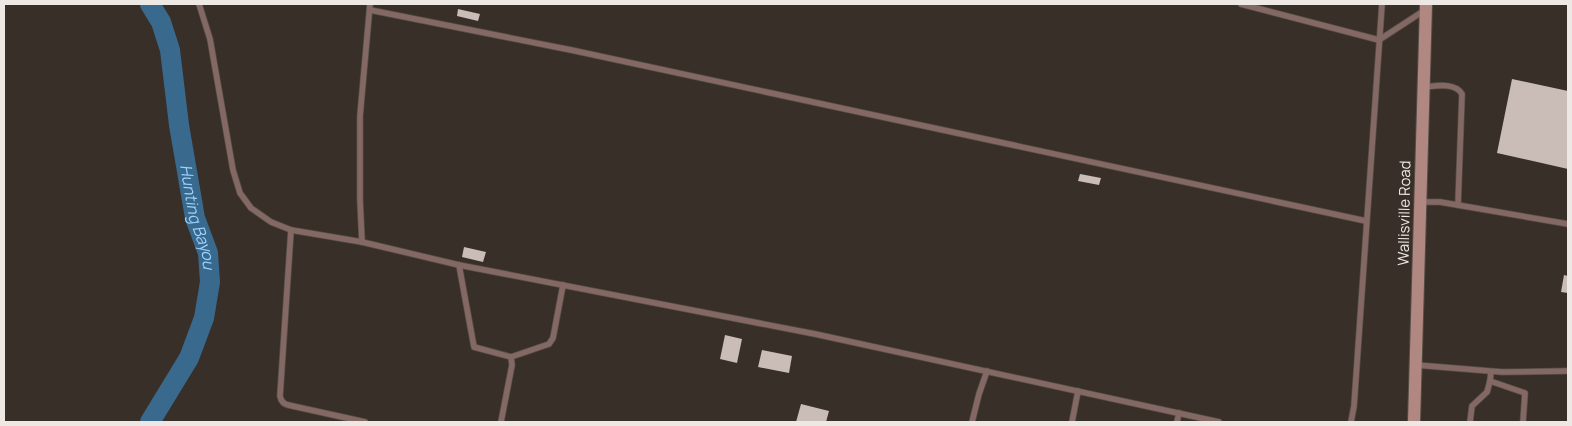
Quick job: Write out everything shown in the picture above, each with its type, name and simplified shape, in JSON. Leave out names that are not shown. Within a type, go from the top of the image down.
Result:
[{"type":"main road","name":"Wallisville Road","points":[[1414,422],[1425,7]]},
{"type":"lane","points":[[199,4],[210,39],[233,170],[240,192],[251,208],[271,222],[291,230],[362,242],[459,265],[815,334],[1219,422]]},
{"type":"lane","points":[[1241,4],[1379,40]]},
{"type":"lane","points":[[1351,422],[1354,406],[1382,4]]},
{"type":"lane","points":[[362,242],[360,116],[370,7],[1366,221]]},
{"type":"lane","points":[[1379,40],[1425,7]]},
{"type":"lane","points":[[1423,87],[1454,87],[1459,89],[1462,94],[1458,205]]},
{"type":"lane","points":[[1420,202],[1440,202],[1568,224]]},
{"type":"lane","points":[[291,230],[281,400],[288,406],[365,422]]},
{"type":"lane","points":[[459,265],[473,345],[477,349],[511,358],[549,344],[552,338],[563,285]]},
{"type":"lane","points":[[501,422],[512,365],[511,358]]},
{"type":"lane","points":[[1416,365],[1491,372],[1568,371]]},
{"type":"lane","points":[[972,422],[987,372]]},
{"type":"lane","points":[[1470,422],[1472,406],[1487,392],[1491,372]]},
{"type":"lane","points":[[1490,381],[1525,393],[1523,422]]},
{"type":"lane","points":[[1072,422],[1078,391]]},
{"type":"lane","points":[[1177,422],[1179,413]]},
{"type":"building","points":[[458,9],[480,14],[478,21],[457,16]]},
{"type":"building","points":[[1512,79],[1568,91],[1568,169],[1497,153]]},
{"type":"building","points":[[1080,174],[1101,178],[1099,185],[1078,181]]},
{"type":"building","points":[[464,247],[486,252],[483,262],[462,257]]},
{"type":"building","points":[[1564,275],[1568,276],[1568,293],[1561,292]]},
{"type":"building","points":[[725,335],[742,339],[737,363],[720,359]]},
{"type":"building","points":[[762,350],[792,356],[789,373],[758,367]]},
{"type":"building","points":[[801,404],[829,411],[826,422],[796,422]]},
{"type":"waterway","name":"Hunting Bayou","points":[[150,4],[161,22],[170,50],[179,125],[195,218],[208,253],[210,282],[204,318],[189,358],[150,422]]}]
